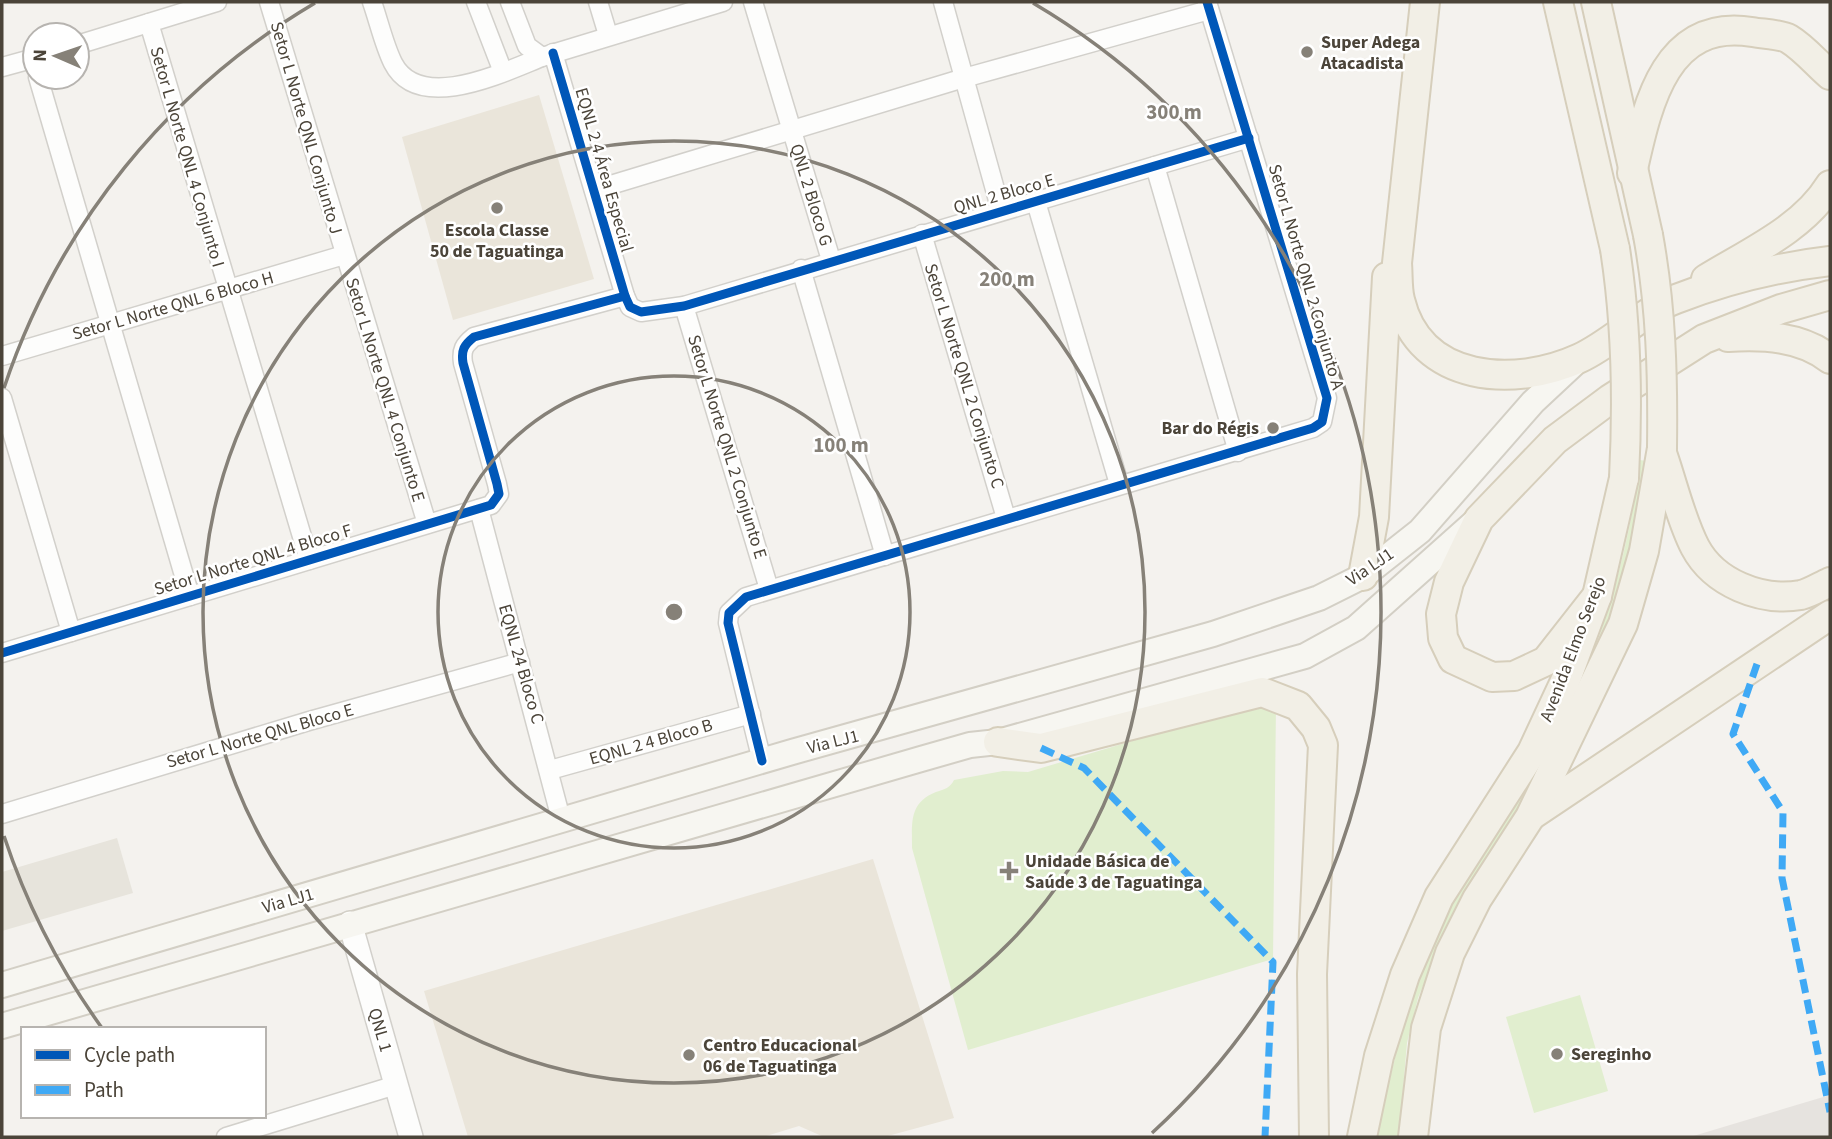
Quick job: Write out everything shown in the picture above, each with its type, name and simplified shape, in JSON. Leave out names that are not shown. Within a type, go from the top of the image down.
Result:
[{"type":"main road","points":[[1363,576],[1374,517],[1395,131],[1407,2]]},
{"type":"main road","points":[[1426,2],[1397,263],[1400,300],[1412,327],[1429,349],[1458,369],[1501,376],[1521,374],[1580,358],[1783,232],[1820,202],[1830,185]]},
{"type":"main road","points":[[1546,2],[1568,51]]},
{"type":"main road","name":"Avenida Elmo Serejo","points":[[1362,1137],[1379,1056],[1405,975],[1439,897],[1532,752],[1566,677],[1597,596],[1624,478],[1628,388],[1624,305],[1615,249],[1558,2]]},
{"type":"main road","name":"Avenida Elmo Serejo","points":[[1413,1137],[1426,1028],[1450,953],[1477,899],[1530,817],[1623,624],[1644,551],[1662,450],[1663,360],[1658,294],[1648,235],[1632,173],[1596,2]]},
{"type":"main road","points":[[1632,173],[1643,124],[1660,77],[1683,48],[1703,35],[1730,28],[1788,38],[1830,75]]},
{"type":"main road","points":[[1673,299],[1784,266],[1830,261]]},
{"type":"main road","points":[[1597,596],[1566,639],[1546,661],[1514,676],[1492,677],[1453,659],[1443,639],[1441,614],[1449,582],[1479,519],[1555,440],[1610,398],[1704,339],[1781,309],[1830,295]]},
{"type":"main road","points":[[1704,339],[1759,336],[1787,339],[1830,359]]},
{"type":"main road","name":"Via LJ1","points":[[2,985],[561,819],[1213,634],[1319,598],[1363,576],[1420,531],[1533,402],[1580,358]]},
{"type":"main road","points":[[1662,450],[1695,546],[1705,562],[1723,580],[1755,593],[1801,595],[1830,582]]},
{"type":"main road","name":"Via LJ1","points":[[2,1026],[970,745],[998,742],[1305,656],[1356,628],[1479,519]]},
{"type":"main road","points":[[1530,817],[1830,615]]},
{"type":"main road","points":[[1097,668],[1099,693],[1114,709]]},
{"type":"main road","points":[[998,742],[1041,748],[1262,692],[1298,706],[1316,728],[1323,745],[1312,974],[1314,1137]]},
{"type":"main road","points":[[970,705],[980,712],[983,726],[970,745]]},
{"type":"main road","points":[[196,928],[190,938],[189,949],[195,967],[201,967]]},
{"type":"main road","points":[[149,942],[158,950],[161,962],[161,975],[156,981]]},
{"type":"street","points":[[91,41],[217,2]]},
{"type":"street","name":"Setor L Norte QNL Conjunto J","points":[[269,2],[344,255]]},
{"type":"street","points":[[372,2],[394,65],[406,80],[425,88],[450,88],[608,35],[723,2]]},
{"type":"street","points":[[476,2],[503,72]]},
{"type":"street","points":[[510,2],[519,32],[527,46],[548,55]]},
{"type":"street","points":[[598,2],[608,35]]},
{"type":"street","name":"QNL 2 Bloco G","points":[[753,2],[831,260]]},
{"type":"street","points":[[943,2],[1001,211]]},
{"type":"street","points":[[594,190],[1208,6],[1249,138]]},
{"type":"street","name":"Setor L Norte QNL 4 Conjunto I","points":[[149,23],[226,290],[309,560]]},
{"type":"street","name":"EQNL 2 4 Área Especial","points":[[548,55],[594,190],[627,302]]},
{"type":"street","points":[[2,67],[21,63]]},
{"type":"street","points":[[42,91],[190,596]]},
{"type":"street","name":"QNL 2 Bloco E","points":[[627,302],[641,312],[684,306],[831,260],[1249,138]]},
{"type":"street","name":"Setor L Norte QNL 2 Conjunto A","points":[[885,556],[1119,484],[1238,452],[1313,428],[1322,422],[1327,398],[1249,138]]},
{"type":"street","points":[[1155,166],[1238,452]]},
{"type":"street","points":[[1037,202],[1119,484]]},
{"type":"street","name":"Setor L Norte QNL 2 Conjunto C","points":[[922,234],[1006,518]]},
{"type":"street","name":"Setor L Norte QNL 6 Bloco H","points":[[2,356],[344,255]]},
{"type":"street","name":"Setor L Norte QNL 4 Conjunto E","points":[[344,255],[427,524]]},
{"type":"street","points":[[762,761],[728,623],[729,612],[735,605],[769,589],[885,556],[801,270]]},
{"type":"street","points":[[479,509],[496,501],[498,484],[463,363],[465,344],[474,337],[627,302]]},
{"type":"street","name":"Setor L Norte QNL 2 Conjunto E","points":[[684,306],[769,589]]},
{"type":"street","points":[[2,398],[71,632]]},
{"type":"street","name":"Setor L Norte QNL 4 Bloco F","points":[[2,653],[479,509]]},
{"type":"street","name":"EQNL 24 Bloco C","points":[[479,509],[561,819]]},
{"type":"street","name":"Setor L Norte QNL Bloco E","points":[[2,814],[296,724],[520,662]]},
{"type":"street","name":"EQNL 2 4 Bloco B","points":[[550,770],[751,714]]},
{"type":"street","name":"QNL 1","points":[[350,923],[411,1137]]},
{"type":"street","points":[[226,1137],[396,1085]]},
{"type":"shaded area","name":"Escola Classe 50 de Taguatinga","points":[[539,95],[594,279],[453,320],[402,137]]},
{"type":"shaded area","points":[[117,838],[133,893],[2,931],[2,872]]},
{"type":"shaded area","name":"Centro Educacional 06 de Taguatinga","points":[[873,859],[954,1118],[884,1137],[824,1137],[799,1126],[763,1137],[468,1137],[424,991]]},
{"type":"shaded area","points":[[1830,1095],[1830,1137],[1690,1137]]},
{"type":"green space","points":[[1640,460],[1646,461],[1624,579],[1603,645],[1519,809],[1452,916],[1418,998],[1407,1043],[1399,1137],[1376,1137],[1410,995],[1446,914],[1582,682],[1618,573]]},
{"type":"green space","points":[[1276,706],[1273,959],[968,1050],[912,848],[914,814],[921,802],[927,796],[947,788],[954,780],[1003,771],[1028,772],[1246,707]]},
{"type":"green space","name":"Sereginho","points":[[1580,995],[1608,1091],[1534,1113],[1506,1017]]},
{"type":"marked path","points":[[1757,664],[1733,734],[1783,812],[1782,878],[1830,1112]]},
{"type":"marked path","points":[[1041,748],[1084,768],[1273,962],[1265,1137]]},
{"type":"cycle path","points":[[762,761],[728,623],[729,613],[746,597],[1313,428],[1322,422],[1327,398],[1207,2]]},
{"type":"cycle path","points":[[553,53],[625,296],[630,307],[641,312],[684,306],[1249,138]]},
{"type":"cycle path","points":[[2,653],[491,505],[499,494],[463,363],[466,345],[474,337],[625,296]]},
{"type":"place","name":"Super Adega Atacadista","points":[[1307,52]]},
{"type":"place","name":"Escola Classe 50 de Taguatinga","points":[[497,208]]},
{"type":"place","name":"Bar do Régis","points":[[1273,428]]},
{"type":"place","name":"Unidade Básica de Saúde 3 de Taguatinga","points":[[1009,871]]},
{"type":"place","name":"Sereginho","points":[[1557,1054]]},
{"type":"place","name":"Centro Educacional 06 de Taguatinga","points":[[689,1055]]}]
